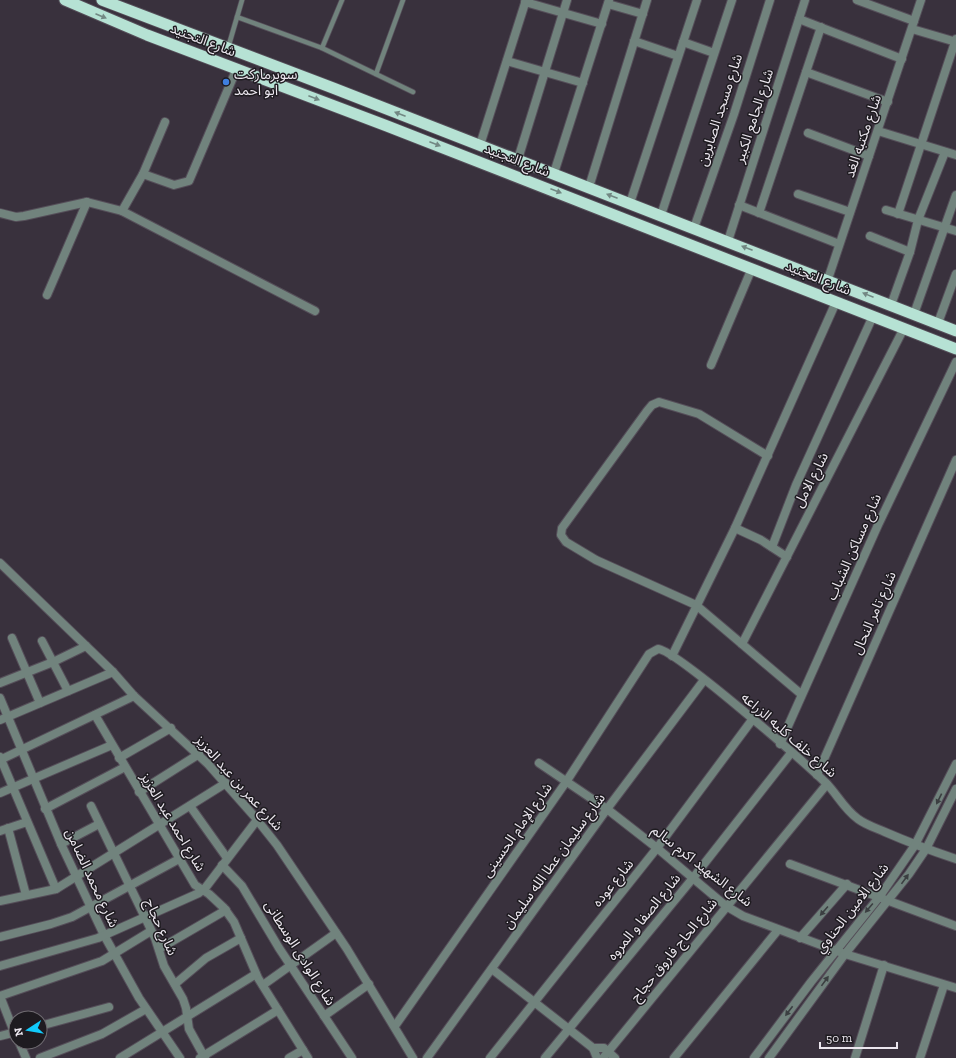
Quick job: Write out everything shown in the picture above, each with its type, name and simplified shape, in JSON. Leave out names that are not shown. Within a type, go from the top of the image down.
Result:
[{"type":"highway","name":"شارع التجنيد","points":[[66,0],[147,35],[237,68],[956,349]]},
{"type":"highway","name":"شارع التجنيد","points":[[102,0],[828,279],[956,331]]},
{"type":"highway","points":[[218,62],[226,47]]},
{"type":"street","points":[[518,159],[568,0]]},
{"type":"street","points":[[588,187],[647,0]]},
{"type":"street","points":[[630,203],[697,0]]},
{"type":"street","points":[[661,215],[732,0]]},
{"type":"street","name":"شارع مسجد الصابرين","points":[[694,228],[734,114],[770,0]]},
{"type":"street","name":"شارع الجامع الكبير","points":[[728,241],[805,0]]},
{"type":"street","points":[[857,0],[914,21]]},
{"type":"street","name":"شارع مكتبه الغد","points":[[828,279],[921,0]]},
{"type":"street","points":[[480,145],[526,1],[602,24]]},
{"type":"street","points":[[554,174],[609,2],[643,14]]},
{"type":"street","points":[[799,19],[902,59]]},
{"type":"street","points":[[759,213],[821,27]]},
{"type":"street","points":[[898,214],[956,41],[912,30]]},
{"type":"street","points":[[634,41],[678,56]]},
{"type":"street","points":[[683,42],[714,54]]},
{"type":"street","points":[[507,61],[583,83]]},
{"type":"street","points":[[143,174],[174,184],[189,181],[237,68]]},
{"type":"street","points":[[806,72],[888,102]]},
{"type":"street","points":[[122,211],[143,174],[165,122]]},
{"type":"street","points":[[878,131],[956,155]]},
{"type":"street","points":[[808,133],[869,156]]},
{"type":"street","points":[[891,305],[910,252],[918,220],[945,152]]},
{"type":"street","points":[[798,194],[850,212]]},
{"type":"street","points":[[914,314],[956,195]]},
{"type":"street","points":[[47,295],[87,202]]},
{"type":"street","points":[[0,213],[16,217],[24,216],[87,202],[122,211],[315,311]]},
{"type":"street","points":[[739,205],[839,244]]},
{"type":"street","points":[[886,210],[956,231]]},
{"type":"street","points":[[870,236],[910,252]]},
{"type":"street","points":[[711,365],[752,268]]},
{"type":"street","points":[[938,324],[956,274]]},
{"type":"street","points":[[672,656],[735,528],[836,302]]},
{"type":"street","points":[[772,547],[796,485],[873,316]]},
{"type":"street","name":"شارع الامل","points":[[742,644],[904,328]]},
{"type":"street","name":"شارع مساكن الشباب","points":[[780,744],[801,694],[878,525],[956,362]]},
{"type":"street","points":[[768,456],[699,414],[664,402],[655,403],[646,411],[562,528],[561,536],[563,540],[580,551],[696,605],[801,694]]},
{"type":"street","name":"شارع تامر النحال","points":[[817,775],[956,460]]},
{"type":"street","points":[[735,528],[772,547],[787,557]]},
{"type":"street","name":"شارع عمر بن عبد العزيز","points":[[0,563],[113,672],[134,696],[199,754],[258,820],[277,845],[336,933],[395,1026],[413,1058]]},
{"type":"street","points":[[12,638],[40,703]]},
{"type":"street","points":[[42,641],[68,691]]},
{"type":"street","points":[[0,683],[53,662],[86,646]]},
{"type":"street","name":"شارع خلف كليه الزراعه","points":[[658,649],[665,650],[704,680],[817,775],[844,806],[858,819],[915,845],[956,859]]},
{"type":"street","name":"شارع الإمام الحسينى","points":[[395,1026],[566,782],[649,654],[658,649]]},
{"type":"street","points":[[4,719],[113,672]]},
{"type":"street","name":"شارع سليمان عطا الله سليمان","points":[[427,1058],[607,809],[704,680]]},
{"type":"street","points":[[56,889],[0,759],[22,750],[134,696]]},
{"type":"street","name":"شارع محمد الضامن","points":[[0,698],[4,719],[22,750],[61,844],[114,956],[146,1009],[180,1058]]},
{"type":"street","name":"شارع احمد عبد العزيز","points":[[95,715],[195,885],[202,891],[209,894],[226,910],[241,938],[256,974],[308,1058]]},
{"type":"street","name":"شارع عوده","points":[[490,1058],[657,848],[752,720]]},
{"type":"street","points":[[119,758],[171,728]]},
{"type":"street","points":[[0,793],[34,780],[112,745]]},
{"type":"street","name":"شارع الصفا و المروه","points":[[545,1058],[693,878],[791,753]]},
{"type":"street","points":[[139,792],[199,754]]},
{"type":"street","name":"شارع الشهيد اكرم سالم","points":[[539,763],[607,809],[657,848],[726,906],[743,916],[836,951],[956,988]]},
{"type":"street","name":"شارع الامين الحناوي","points":[[754,1058],[880,896],[915,845],[956,764]]},
{"type":"street","points":[[46,809],[125,767]]},
{"type":"street","points":[[0,901],[56,889],[226,783]]},
{"type":"street","name":"شارع الحاج فاروق حجاج","points":[[606,1055],[826,784]]},
{"type":"street","name":"شارع الامين الحناوي","points":[[769,1058],[845,954],[890,900],[926,849],[956,789]]},
{"type":"street","name":"شارع حجاج","points":[[91,806],[159,949],[164,966],[183,999],[188,1016],[189,1029],[203,1057]]},
{"type":"street","name":"شارع الوادى الوسطانى","points":[[190,806],[242,886],[290,966],[352,1058]]},
{"type":"street","points":[[0,966],[104,935],[202,891],[258,820]]},
{"type":"street","points":[[26,822],[4,830],[26,895]]},
{"type":"street","points":[[61,844],[99,824]]},
{"type":"street","points":[[0,937],[51,924],[91,908],[179,859]]},
{"type":"street","points":[[790,864],[880,896],[956,926]]},
{"type":"street","points":[[800,938],[847,884]]},
{"type":"street","points":[[159,949],[226,910]]},
{"type":"street","points":[[674,1058],[778,930]]},
{"type":"street","points":[[8,1016],[0,996],[114,956],[151,932]]},
{"type":"street","points":[[263,985],[336,933]]},
{"type":"street","points":[[175,984],[206,958],[241,938]]},
{"type":"street","points":[[855,1058],[884,965]]},
{"type":"street","points":[[492,969],[593,1048],[597,1058]]},
{"type":"street","points":[[120,1058],[256,974]]},
{"type":"street","points":[[324,1016],[369,984]]},
{"type":"street","points":[[920,1058],[944,985]]},
{"type":"street","points":[[48,1024],[109,1007]]},
{"type":"street","points":[[40,1058],[102,1034],[146,1009]]},
{"type":"street","points":[[203,1057],[278,1010]]},
{"type":"street","points":[[593,1048],[604,1048],[606,1055],[615,1058]]},
{"type":"street","points":[[289,1058],[303,1050]]},
{"type":"lane","points":[[226,47],[242,0]]},
{"type":"lane","points":[[322,48],[342,0]]},
{"type":"lane","points":[[376,74],[404,0]]},
{"type":"lane","points":[[237,17],[322,48],[413,92]]},
{"type":"place","name":"سوبرماركت ابو احمد","points":[[226,82]]}]
